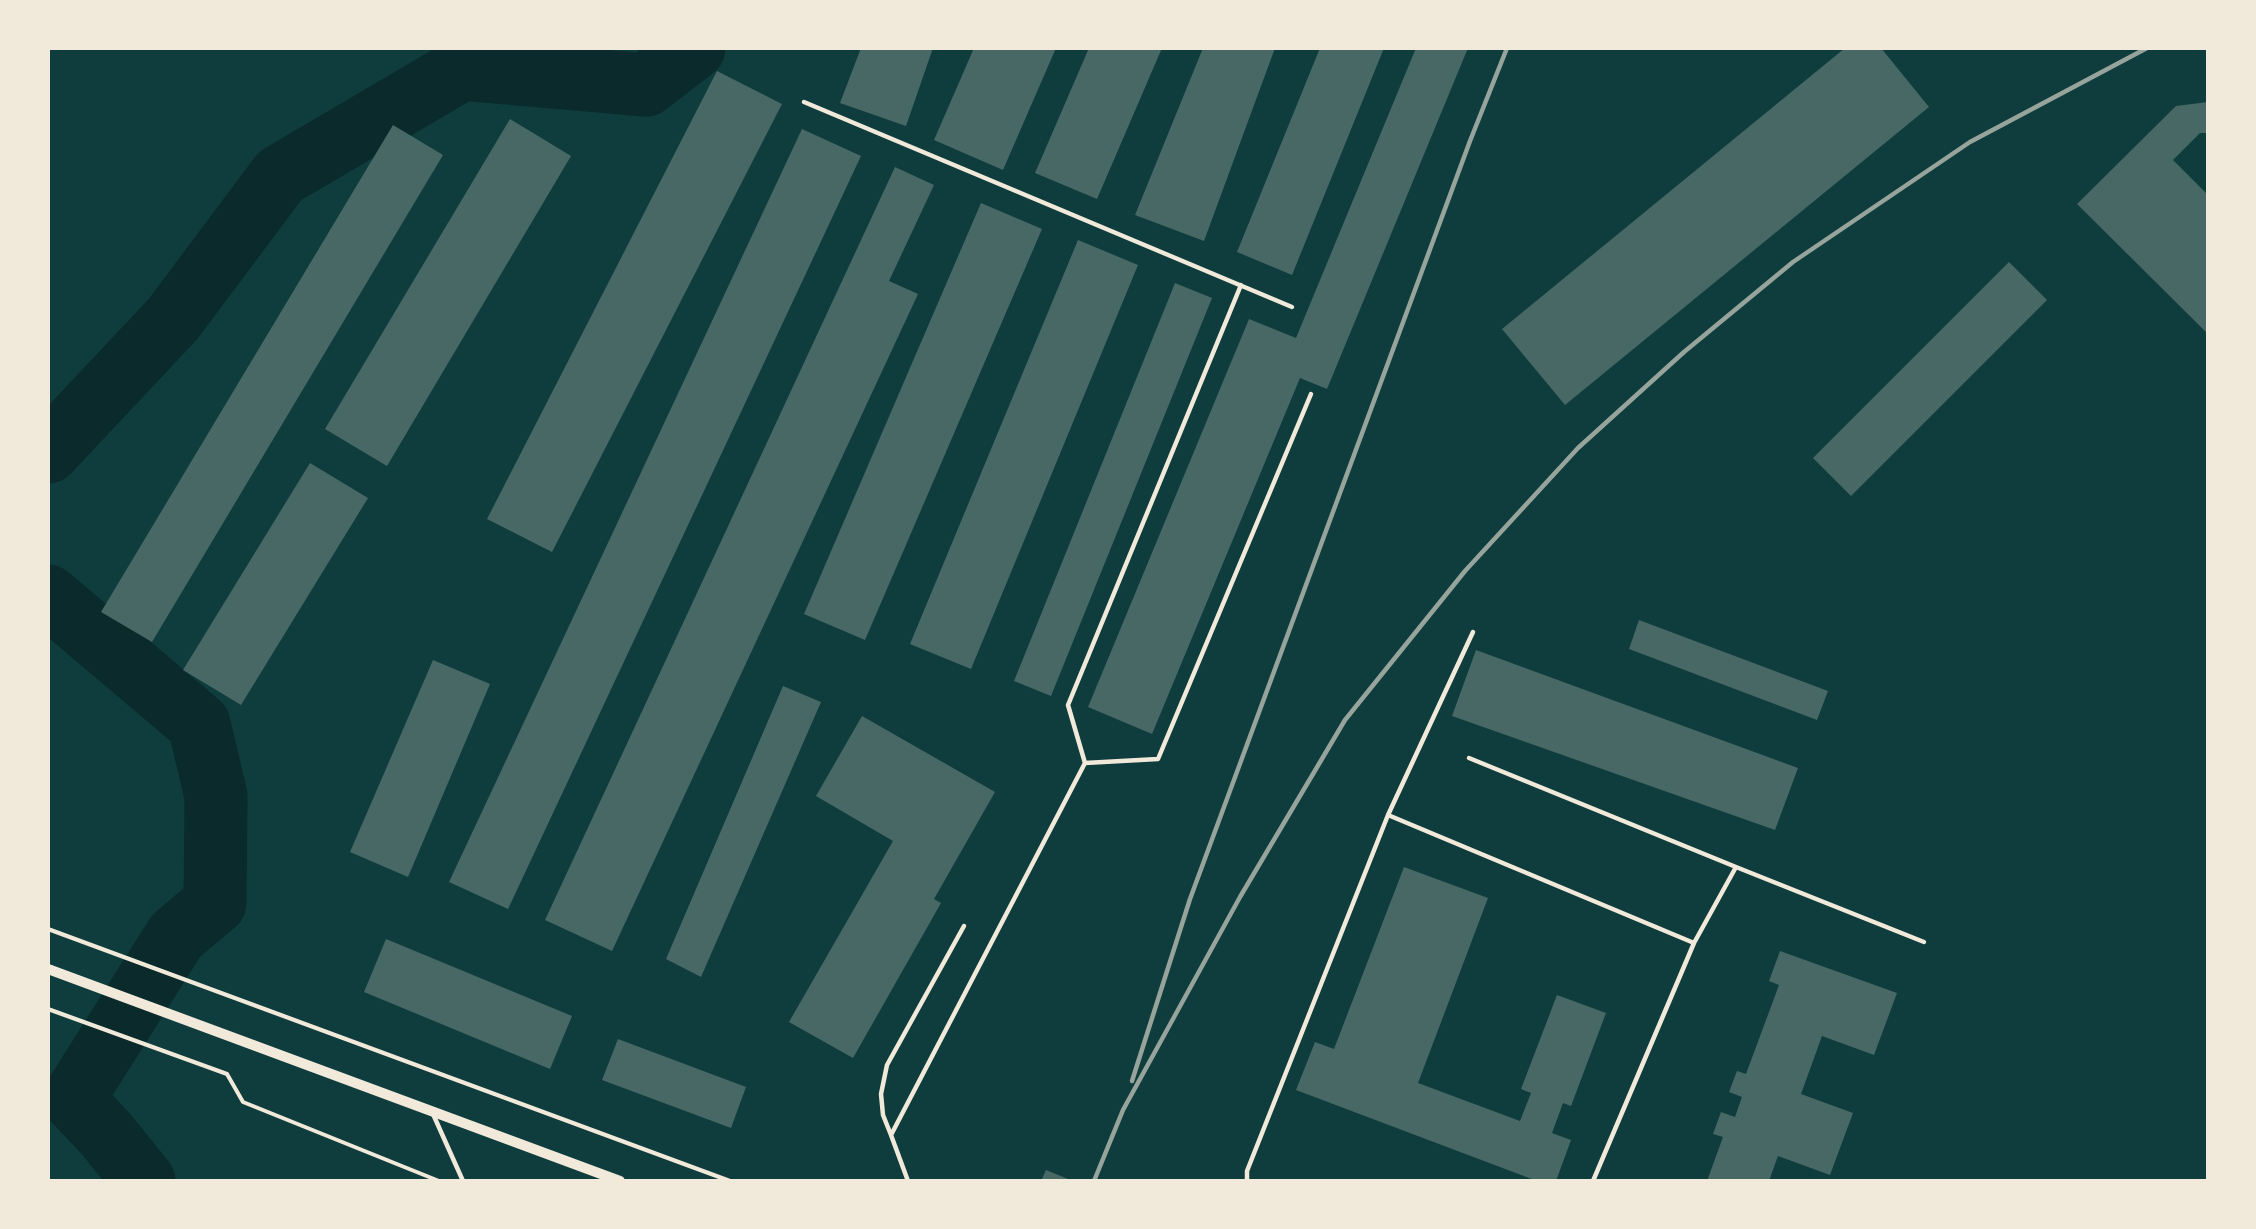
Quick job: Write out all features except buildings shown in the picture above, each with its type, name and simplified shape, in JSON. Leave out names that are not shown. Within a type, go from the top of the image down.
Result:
[{"type":"street","points":[[48,969],[620,1181]]},
{"type":"lane","points":[[804,102],[1292,306]]},
{"type":"lane","points":[[891,1134],[1085,763],[1068,705],[1241,285]]},
{"type":"lane","points":[[1085,763],[1158,759],[1311,394]]},
{"type":"lane","points":[[1247,1181],[1247,1171],[1388,815],[1473,632]]},
{"type":"lane","points":[[1469,758],[1924,942]]},
{"type":"lane","points":[[1388,815],[1694,943]]},
{"type":"lane","points":[[1593,1181],[1694,943],[1736,867]]},
{"type":"lane","points":[[908,1181],[883,1115],[881,1094],[887,1065],[963,926]]},
{"type":"lane","points":[[432,1111],[463,1181]]},
{"type":"path","points":[[48,929],[730,1181]]},
{"type":"path","points":[[48,1009],[227,1074],[243,1102],[439,1181]]},
{"type":"waterway","points":[[48,452],[173,319],[280,176],[462,69],[646,85],[694,48]]},
{"type":"waterway","points":[[48,596],[199,724],[216,796],[215,903],[176,936],[73,1099],[106,1134],[144,1181]]},
{"type":"railway","points":[[1132,1081],[1190,899],[1470,141],[1507,48]]},
{"type":"railway","points":[[1094,1181],[1123,1110],[1240,897],[1345,720],[1465,571],[1578,448],[1684,352],[1793,262],[1970,142],[2147,48]]}]
